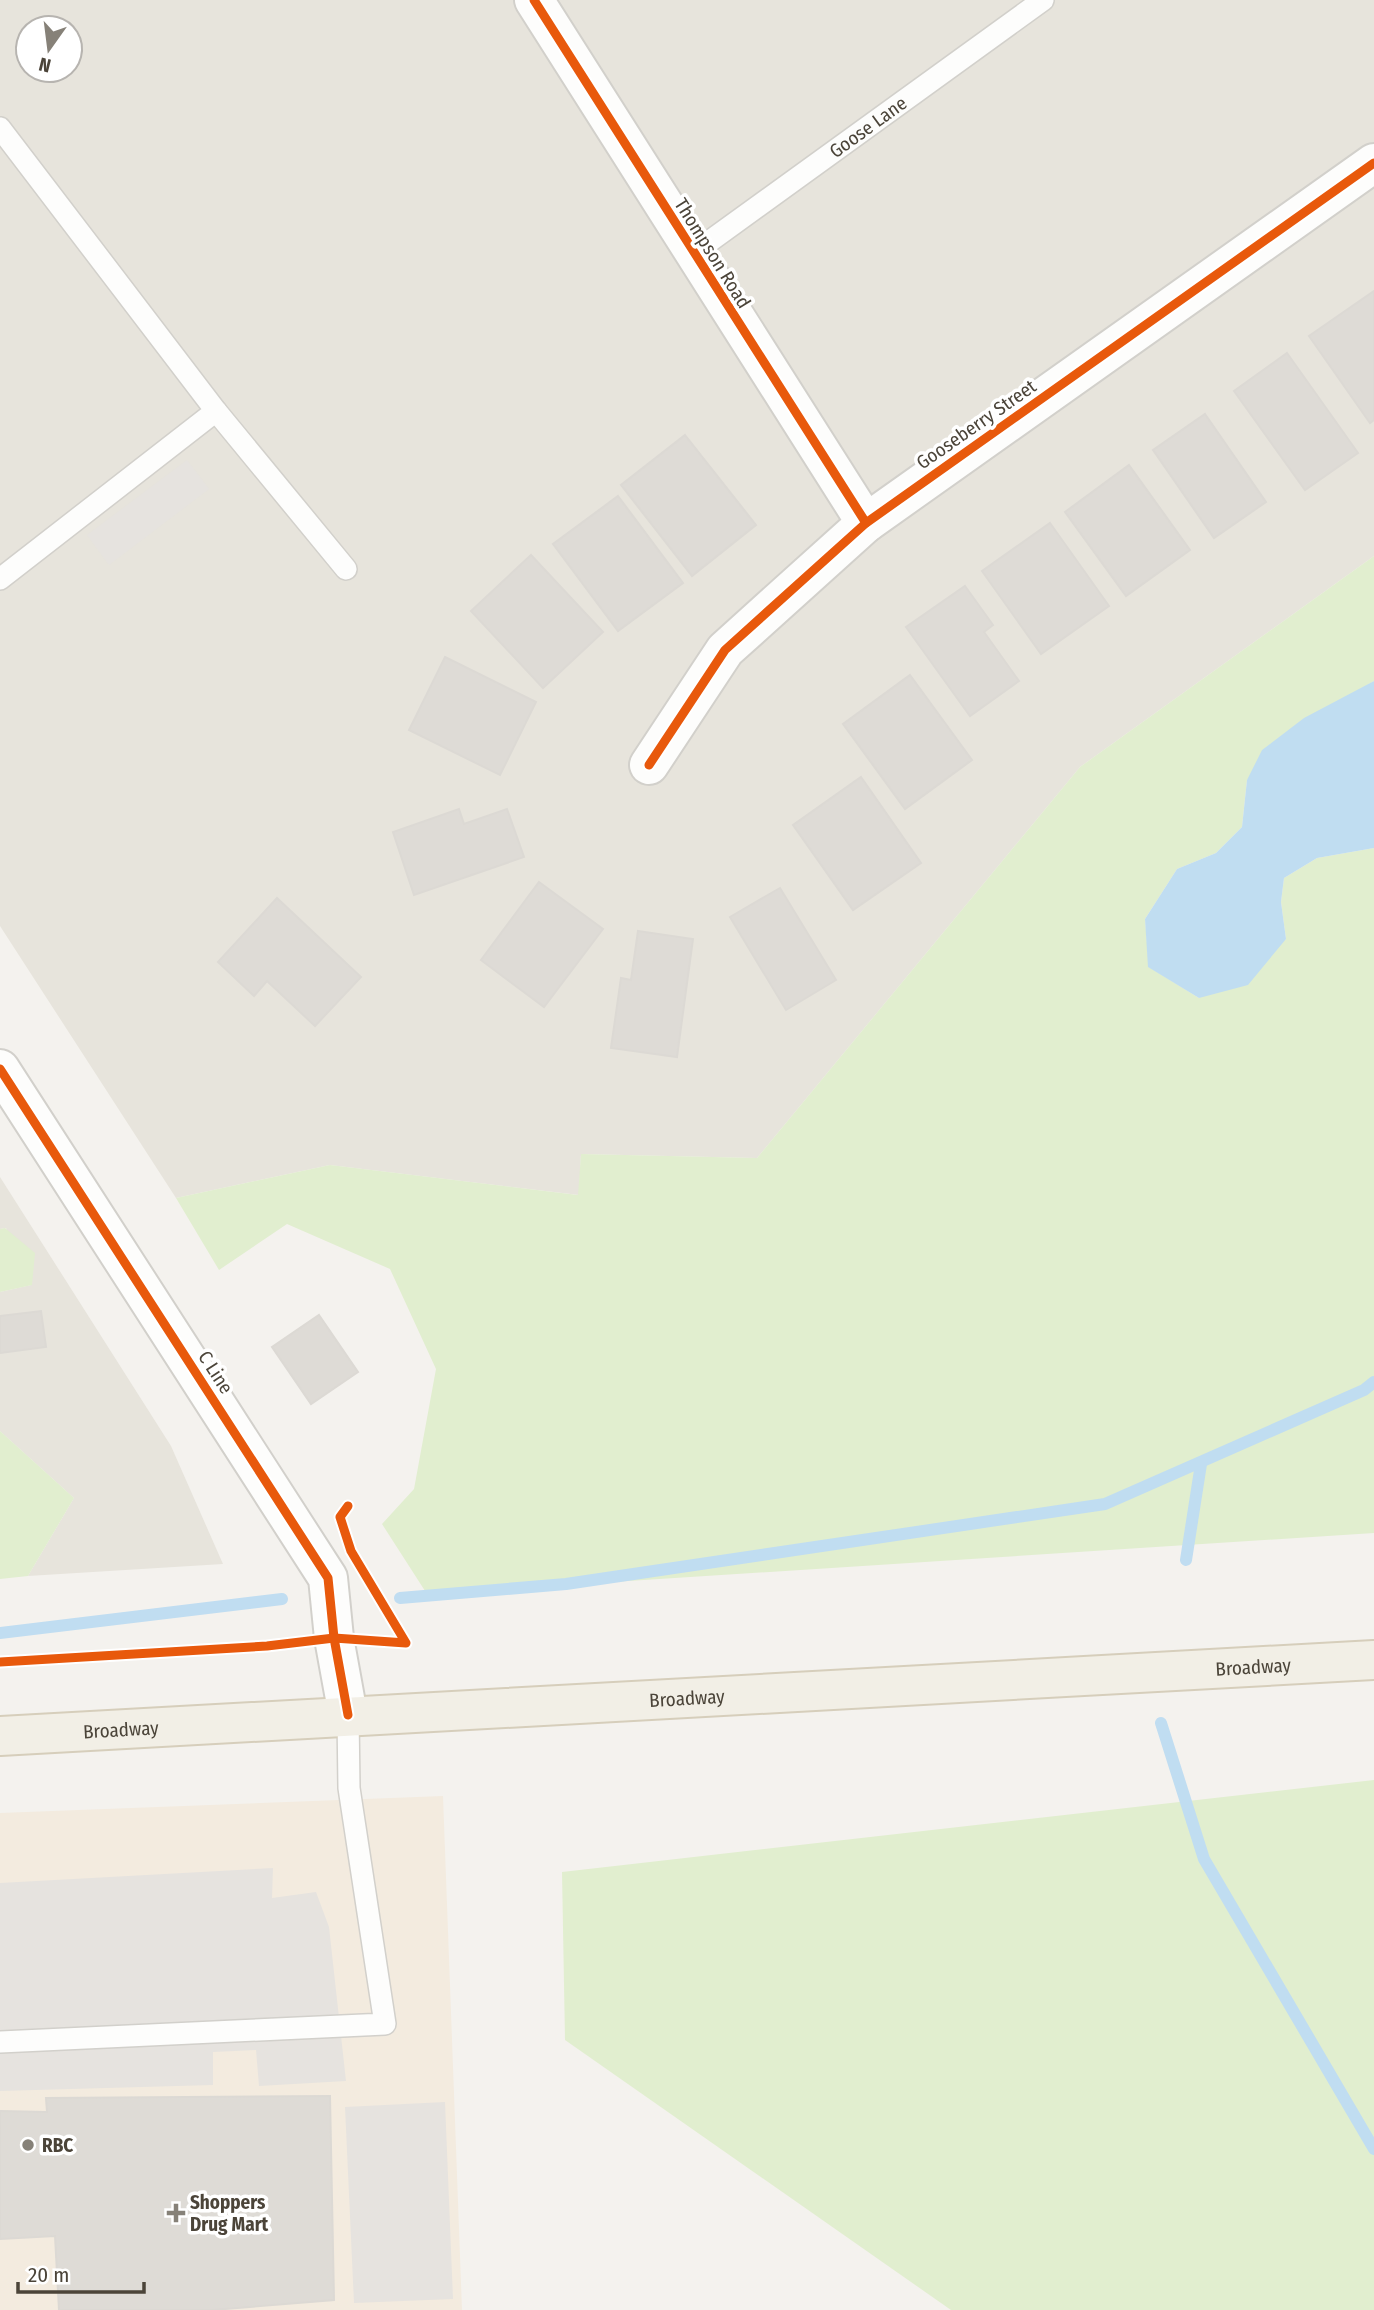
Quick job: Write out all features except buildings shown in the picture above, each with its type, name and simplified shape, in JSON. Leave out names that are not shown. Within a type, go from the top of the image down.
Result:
[{"type":"main road","name":"Broadway","points":[[0,1736],[1374,1660]]},
{"type":"street","name":"Thompson Road","points":[[534,0],[692,254],[866,523]]},
{"type":"street","name":"Gooseberry Street","points":[[649,765],[725,650],[866,523],[1374,163]]},
{"type":"street","name":"C Line","points":[[0,1069],[328,1578],[334,1638],[348,1715]]},
{"type":"lane","name":"Goose Lane","points":[[692,254],[1043,0]]},
{"type":"lane","points":[[0,128],[216,411],[346,569]]},
{"type":"lane","points":[[0,579],[216,411]]},
{"type":"lane","points":[[0,2042],[385,2024],[349,1787],[348,1715]]},
{"type":"shaded area","points":[[0,0],[1374,0],[1374,556],[1080,767],[757,1158],[581,1154],[579,1195],[330,1165],[176,1198],[0,926]]},
{"type":"shaded area","points":[[187,460],[209,489],[109,565],[87,535]]},
{"type":"shaded area","points":[[0,1177],[171,1446],[223,1564],[28,1576],[74,1498],[0,1431],[0,1292],[31,1285],[6,1228],[0,1229]]},
{"type":"shaded area","points":[[443,1796],[462,2310],[0,2310],[0,1813]]},
{"type":"shaded area","points":[[273,1868],[272,1898],[316,1892],[329,1927],[346,2081],[259,2086],[256,2050],[213,2052],[213,2085],[0,2091],[0,1883]]},
{"type":"shaded area","points":[[445,2102],[453,2299],[354,2303],[345,2107]]},
{"type":"green space","points":[[1374,556],[1374,681],[1356,692],[1247,780],[1242,827],[1216,853],[1177,869],[1145,919],[1149,967],[1199,998],[1286,939],[1281,902],[1284,878],[1317,858],[1374,848],[1374,1533],[427,1594],[382,1524],[414,1489],[436,1369],[390,1269],[287,1224],[219,1270],[176,1198],[330,1165],[578,1195],[581,1154],[757,1158],[1080,767]]},
{"type":"green space","points":[[5,1228],[35,1253],[32,1285],[0,1292],[0,1229]]},
{"type":"green space","points":[[0,1431],[74,1498],[28,1576],[0,1579]]},
{"type":"green space","points":[[1374,1780],[1374,2310],[951,2310],[565,2040],[562,1872]]},
{"type":"water","points":[[1374,681],[1374,848],[1317,858],[1284,878],[1281,902],[1286,939],[1248,985],[1199,998],[1148,967],[1145,919],[1177,869],[1216,853],[1242,827],[1247,780],[1262,750],[1304,718]]},
{"type":"waterway","points":[[400,1598],[566,1584],[1105,1504],[1364,1390],[1374,1382]]},
{"type":"waterway","points":[[1186,1560],[1201,1464]]},
{"type":"waterway","points":[[0,1633],[282,1599]]},
{"type":"waterway","points":[[1161,1723],[1204,1859],[1374,2149]]},
{"type":"cycle path","points":[[534,0],[866,523]]},
{"type":"cycle path","points":[[649,765],[725,650],[866,523],[1374,163]]},
{"type":"cycle path","points":[[0,1069],[328,1578],[334,1638],[348,1715]]},
{"type":"cycle path","points":[[0,1662],[267,1646],[334,1638],[406,1643],[351,1551],[340,1517],[348,1506]]},
{"type":"place","name":"RBC","points":[[28,2145]]},
{"type":"place","name":"Shoppers Drug Mart","points":[[176,2213]]}]
